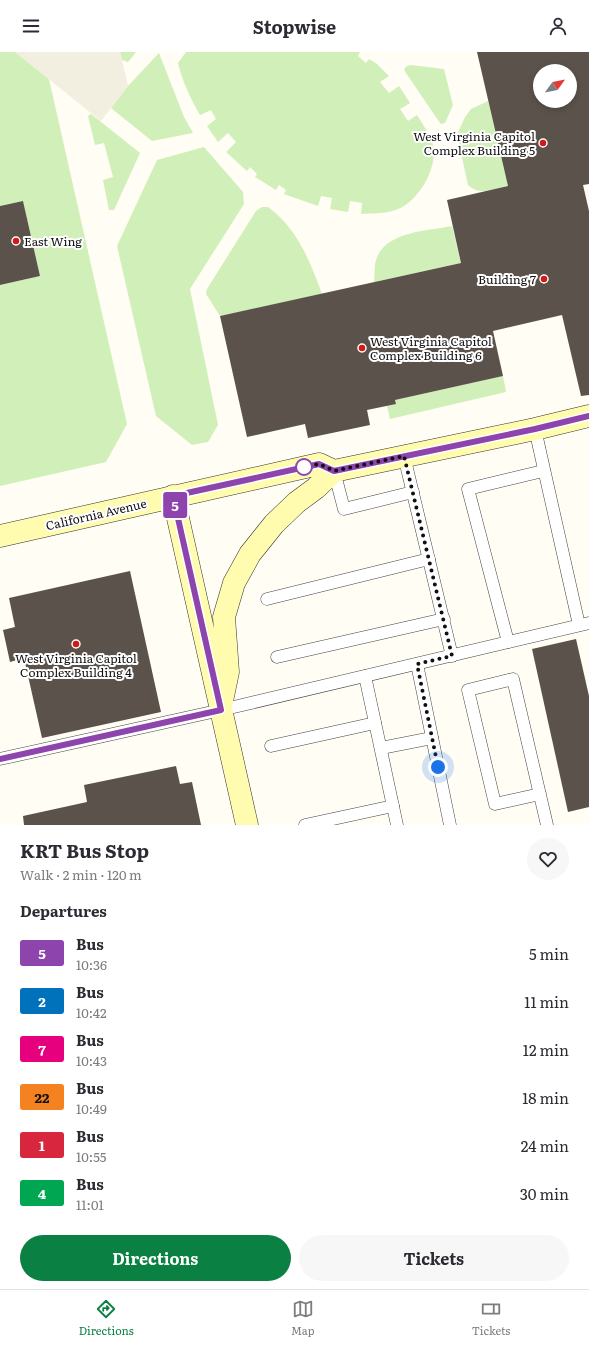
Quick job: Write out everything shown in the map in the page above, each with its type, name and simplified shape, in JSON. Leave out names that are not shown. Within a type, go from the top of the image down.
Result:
[{"type":"street","points":[[221,710],[228,672],[224,617],[234,583],[250,554],[274,524],[297,502],[316,488],[334,471],[535,429],[589,416]]},
{"type":"street","name":"California Avenue","points":[[0,536],[319,464],[334,471]]},
{"type":"street","points":[[173,496],[247,825]]},
{"type":"lane","points":[[0,759],[221,710],[584,624],[543,471],[535,429]]},
{"type":"lane","points":[[404,456],[452,656]]},
{"type":"lane","points":[[334,471],[344,509],[413,492]]},
{"type":"lane","points":[[508,642],[468,489],[543,471]]},
{"type":"lane","points":[[267,599],[429,559]]},
{"type":"lane","points":[[277,657],[444,618]]},
{"type":"lane","points":[[417,664],[450,825]]},
{"type":"lane","points":[[365,676],[397,825]]},
{"type":"lane","points":[[540,794],[495,804],[468,690],[513,680],[540,794],[547,825]]},
{"type":"lane","points":[[270,746],[375,723]]},
{"type":"lane","points":[[381,748],[432,738]]},
{"type":"lane","points":[[305,825],[393,806]]},
{"type":"green space","points":[[0,52],[15,52],[49,79],[127,424],[106,462],[0,486],[0,285],[40,276],[23,201],[0,206]]},
{"type":"green space","points":[[120,52],[136,52],[128,62],[122,60]]},
{"type":"green space","points":[[186,52],[360,52],[358,56],[366,63],[369,59],[377,64],[389,76],[380,82],[389,93],[399,86],[410,103],[400,109],[408,121],[417,115],[428,133],[434,147],[434,152],[431,170],[427,179],[422,188],[408,203],[392,211],[380,213],[361,214],[362,203],[350,201],[348,212],[330,209],[332,198],[321,196],[318,206],[284,194],[286,190],[279,185],[276,190],[255,177],[257,174],[250,167],[247,171],[226,152],[236,142],[228,133],[218,142],[207,126],[216,119],[211,110],[200,115],[187,90],[178,63]]},
{"type":"green space","points":[[159,53],[184,117],[193,133],[152,141],[111,108],[128,86]]},
{"type":"green space","points":[[411,65],[444,69],[453,105],[445,123],[440,123],[406,73],[404,69]]},
{"type":"green space","points":[[488,101],[508,186],[482,191],[468,185],[457,135],[465,117],[471,109]]},
{"type":"green space","points":[[91,114],[140,153],[114,210],[109,210],[103,180],[113,177],[104,143],[95,145],[88,116]]},
{"type":"green space","points":[[204,147],[243,192],[244,204],[190,289],[218,425],[208,442],[192,445],[156,416],[117,246],[157,160]]},
{"type":"green space","points":[[262,207],[268,207],[278,215],[295,235],[313,269],[322,294],[220,316],[206,294],[207,289],[256,211]]},
{"type":"green space","points":[[452,226],[461,263],[374,282],[376,260],[381,250],[388,243],[408,234]]},
{"type":"green space","points":[[503,376],[506,392],[390,419],[387,406],[396,404],[395,400]]},
{"type":"shaded area","points":[[15,52],[120,52],[128,86],[101,121]]},
{"type":"building","points":[[477,52],[589,52],[589,184],[583,185],[589,211],[589,395],[581,396],[562,315],[493,331],[503,376],[395,400],[396,404],[367,410],[370,425],[308,438],[305,424],[247,437],[220,316],[461,263],[447,200],[508,186]]},
{"type":"building","name":"East Wing","points":[[23,201],[40,276],[0,285],[0,206]]},
{"type":"building","name":"West Virginia Capitol Complex Building 4","points":[[130,571],[161,712],[42,738],[24,658],[10,662],[3,630],[15,627],[9,598]]},
{"type":"building","points":[[576,639],[589,696],[589,807],[568,812],[532,649]]},
{"type":"building","points":[[176,766],[180,784],[192,782],[201,825],[24,825],[23,816],[87,802],[84,785]]},
{"type":"bus line","name":"5","points":[[0,759],[221,710],[173,496],[319,464],[334,471],[535,429],[589,416]]},
{"type":"place","name":"West Virginia Capitol Complex Building 5","points":[[543,143]]},
{"type":"place","name":"East Wing","points":[[16,241]]},
{"type":"place","name":"Building 7","points":[[544,279]]},
{"type":"place","name":"West Virginia Capitol Complex Building 6","points":[[362,348]]},
{"type":"place","name":"West Virginia Capitol Complex Building 4","points":[[76,644]]},
{"type":"route","points":[[304,467],[319,464],[334,471],[404,456],[452,656],[417,664],[438,767]]}]
